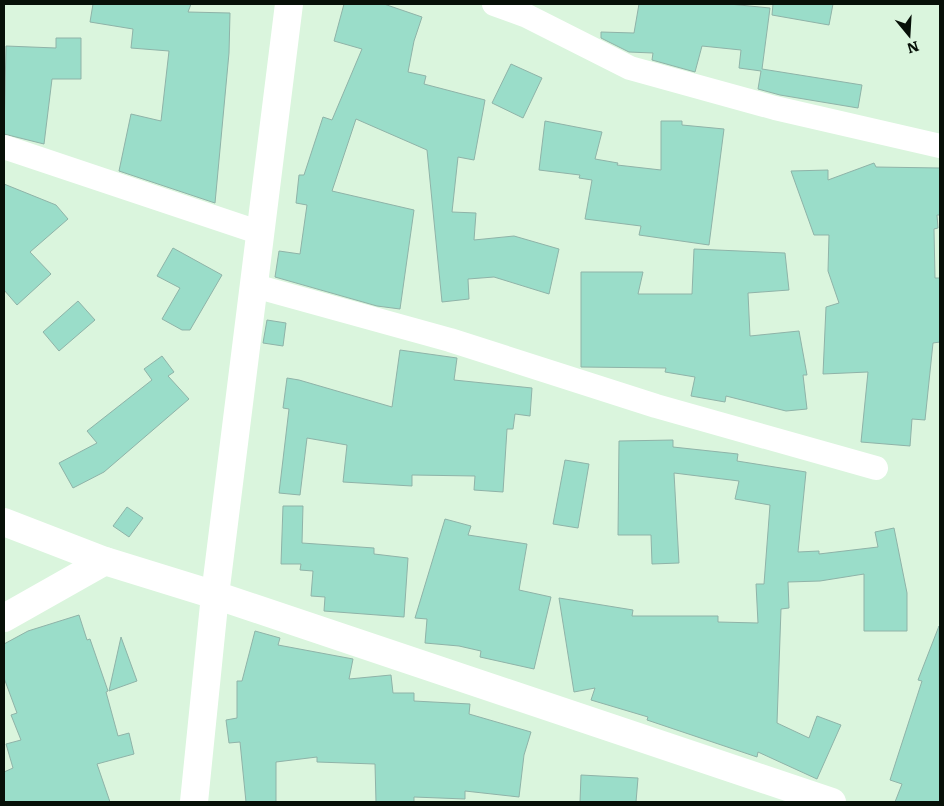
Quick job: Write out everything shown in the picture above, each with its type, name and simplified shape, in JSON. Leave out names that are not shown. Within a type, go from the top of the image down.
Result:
[{"type":"main road","points":[[194,802],[215,595],[289,4]]},
{"type":"main road","points":[[4,522],[105,561],[215,595],[832,802]]},
{"type":"main road","points":[[4,618],[105,561]]},
{"type":"street","points":[[494,4],[531,10],[630,68],[775,108],[940,146]]},
{"type":"street","points":[[4,147],[261,233]]},
{"type":"street","points":[[255,286],[450,340],[656,406],[876,468]]},
{"type":"building","points":[[93,4],[191,4],[188,12],[230,13],[229,53],[215,203],[119,171],[131,114],[161,121],[169,51],[131,48],[133,29],[90,22]]},
{"type":"building","points":[[344,4],[384,4],[422,17],[414,41],[408,72],[426,76],[424,84],[485,100],[474,160],[458,157],[452,212],[476,213],[474,240],[514,236],[559,249],[549,294],[494,277],[468,279],[469,299],[442,302],[427,150],[356,119],[332,191],[414,210],[400,309],[377,306],[275,277],[279,251],[300,254],[307,205],[296,203],[299,175],[304,175],[323,117],[332,120],[362,49],[334,41]]},
{"type":"building","points":[[639,4],[729,4],[770,8],[762,69],[862,85],[858,108],[780,95],[758,89],[761,71],[739,68],[741,50],[702,46],[695,72],[652,60],[653,53],[629,52],[601,38],[601,32],[634,33]]},
{"type":"building","points":[[773,4],[833,4],[829,25],[772,15]]},
{"type":"building","points":[[56,38],[81,38],[81,79],[52,79],[44,144],[4,134],[6,46],[56,48]]},
{"type":"building","points":[[511,64],[542,78],[523,118],[492,103]]},
{"type":"building","points":[[545,121],[602,132],[595,159],[618,163],[617,165],[661,170],[661,121],[682,121],[682,125],[724,129],[709,245],[639,235],[641,226],[585,219],[592,180],[579,178],[580,175],[539,170]]},
{"type":"building","points":[[874,163],[876,167],[940,168],[940,215],[937,215],[938,228],[934,229],[935,278],[940,278],[940,342],[933,343],[925,420],[912,419],[910,446],[861,442],[868,372],[823,374],[826,307],[839,303],[828,271],[829,235],[814,235],[791,171],[828,170],[828,180]]},
{"type":"building","points":[[4,184],[56,205],[68,219],[30,252],[51,274],[17,305],[4,290]]},
{"type":"building","points":[[173,248],[222,275],[190,330],[182,330],[162,319],[180,288],[157,276]]},
{"type":"building","points":[[694,249],[785,253],[789,290],[748,293],[750,336],[799,331],[807,375],[803,375],[807,409],[786,411],[726,396],[725,402],[691,396],[695,377],[665,372],[666,368],[581,367],[581,272],[643,272],[638,294],[692,294]]},
{"type":"building","points":[[78,301],[95,320],[59,351],[43,332]]},
{"type":"building","points":[[267,320],[286,323],[283,346],[263,343]]},
{"type":"building","points":[[400,350],[457,358],[454,380],[532,388],[530,416],[515,414],[513,429],[507,429],[503,492],[474,490],[475,476],[412,475],[412,486],[343,482],[347,445],[307,438],[300,495],[279,493],[289,409],[283,408],[287,378],[392,407]]},
{"type":"building","points":[[162,356],[174,372],[168,376],[189,399],[104,472],[73,488],[59,463],[97,443],[87,431],[152,380],[144,369]]},
{"type":"building","points":[[673,440],[673,447],[738,454],[737,461],[806,472],[798,552],[819,551],[819,554],[878,547],[875,532],[894,528],[907,593],[907,631],[864,631],[864,574],[820,581],[788,582],[789,608],[781,609],[777,723],[809,738],[817,716],[841,725],[817,779],[758,752],[757,757],[647,720],[648,717],[591,700],[595,688],[574,692],[559,598],[633,610],[632,616],[718,616],[718,622],[758,623],[756,584],[764,584],[770,505],[735,499],[739,481],[674,473],[679,563],[652,564],[651,535],[618,535],[619,441]]},
{"type":"building","points":[[565,460],[589,464],[578,528],[553,524]]},
{"type":"building","points":[[283,506],[303,506],[302,543],[374,548],[374,554],[408,558],[404,617],[324,611],[325,597],[311,596],[313,571],[300,570],[301,564],[281,564]]},
{"type":"building","points":[[127,507],[143,518],[129,537],[113,526]]},
{"type":"building","points":[[445,519],[471,526],[468,535],[527,544],[519,590],[551,597],[534,669],[480,657],[481,651],[459,646],[425,643],[427,619],[415,618]]},
{"type":"building","points":[[79,615],[87,640],[90,639],[108,691],[106,692],[118,736],[129,733],[134,754],[97,764],[110,802],[4,802],[4,772],[13,768],[6,744],[21,740],[11,715],[17,713],[4,678],[4,644],[28,631]]},
{"type":"building","points":[[939,626],[940,802],[895,802],[902,784],[890,780],[922,681],[918,680]]},
{"type":"building","points":[[255,631],[280,638],[278,645],[353,659],[349,679],[391,675],[393,693],[414,693],[414,701],[470,704],[469,714],[531,732],[524,755],[519,797],[465,791],[465,799],[414,797],[414,802],[376,802],[375,764],[317,762],[317,757],[276,762],[276,802],[246,802],[240,742],[229,743],[226,720],[237,718],[237,681],[242,681]]},
{"type":"building","points":[[121,637],[137,681],[109,691]]},
{"type":"building","points":[[581,775],[638,778],[636,802],[580,802]]}]
